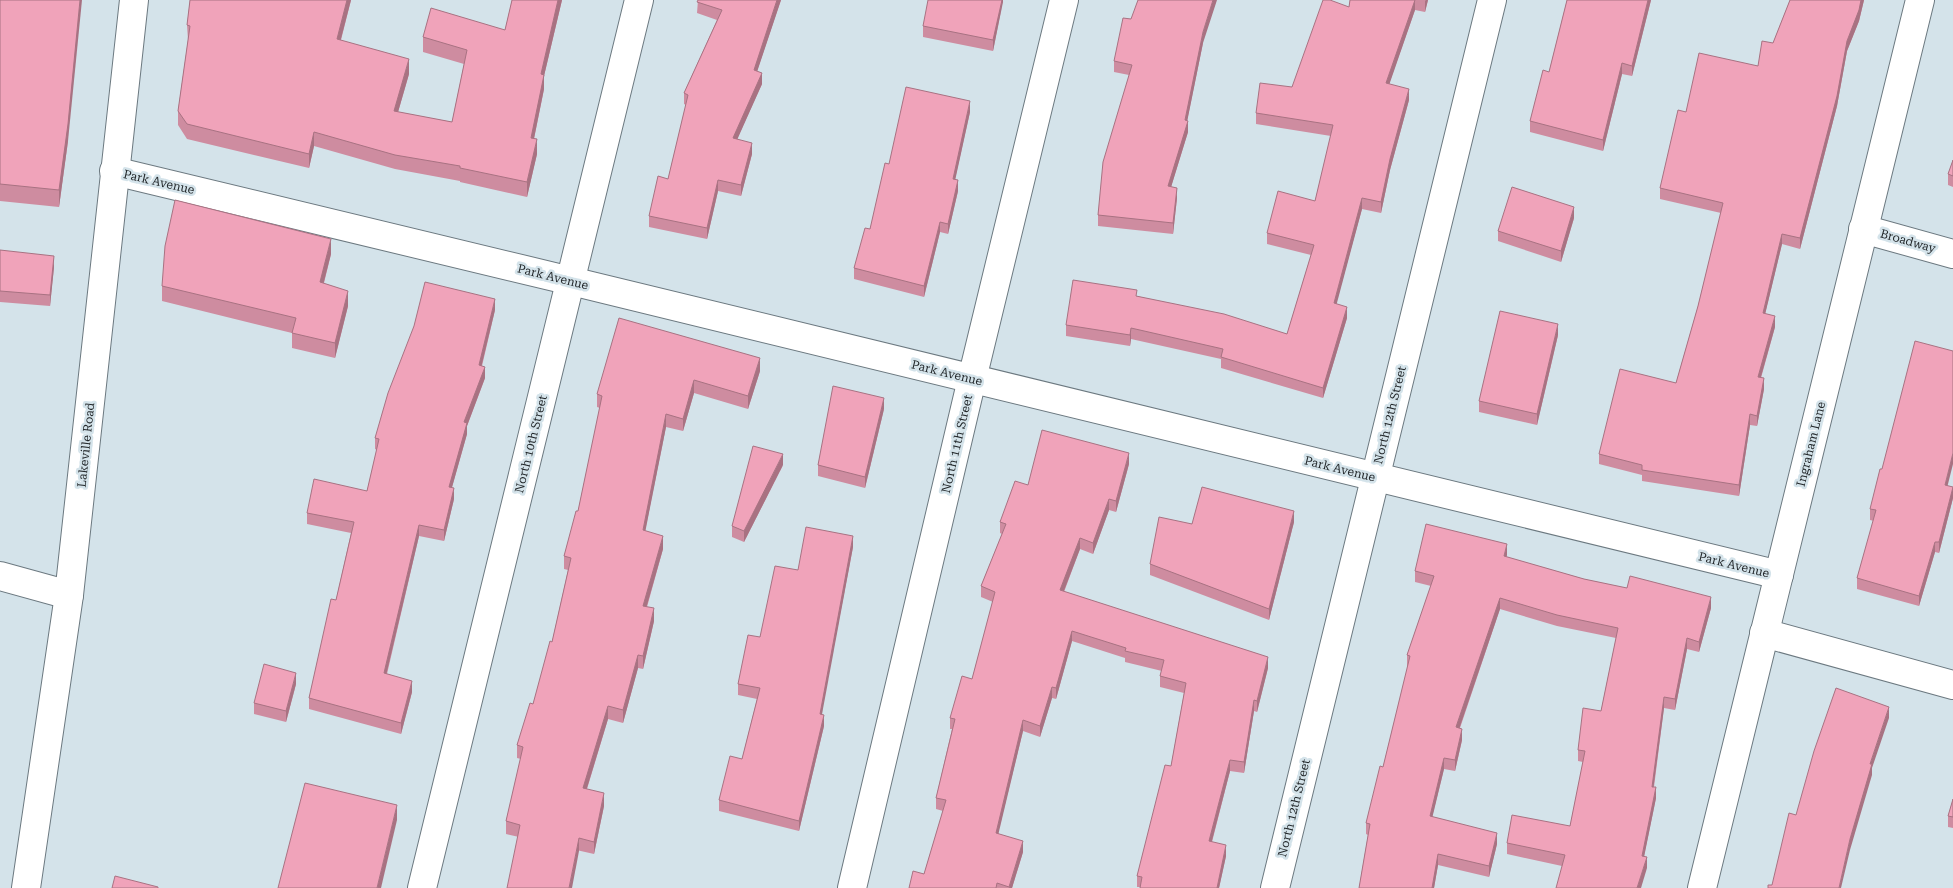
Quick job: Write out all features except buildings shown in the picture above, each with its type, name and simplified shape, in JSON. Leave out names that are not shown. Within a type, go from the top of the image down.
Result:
[{"type":"street","name":"Lakeville Road","points":[[26,888],[69,595],[134,0]]},
{"type":"street","name":"North 10th Street","points":[[422,888],[639,0]]},
{"type":"street","name":"North 11th Street","points":[[852,888],[1064,0]]},
{"type":"street","name":"North 12th Street","points":[[1275,888],[1492,0]]},
{"type":"street","name":"Ingraham Lane","points":[[1702,888],[1920,0]]},
{"type":"street","name":"Park Avenue","points":[[114,172],[571,281],[1778,576]]},
{"type":"street","name":"Broadway","points":[[1863,229],[1953,254]]},
{"type":"street","points":[[0,576],[69,595]]},
{"type":"street","points":[[1764,633],[1953,685]]}]
